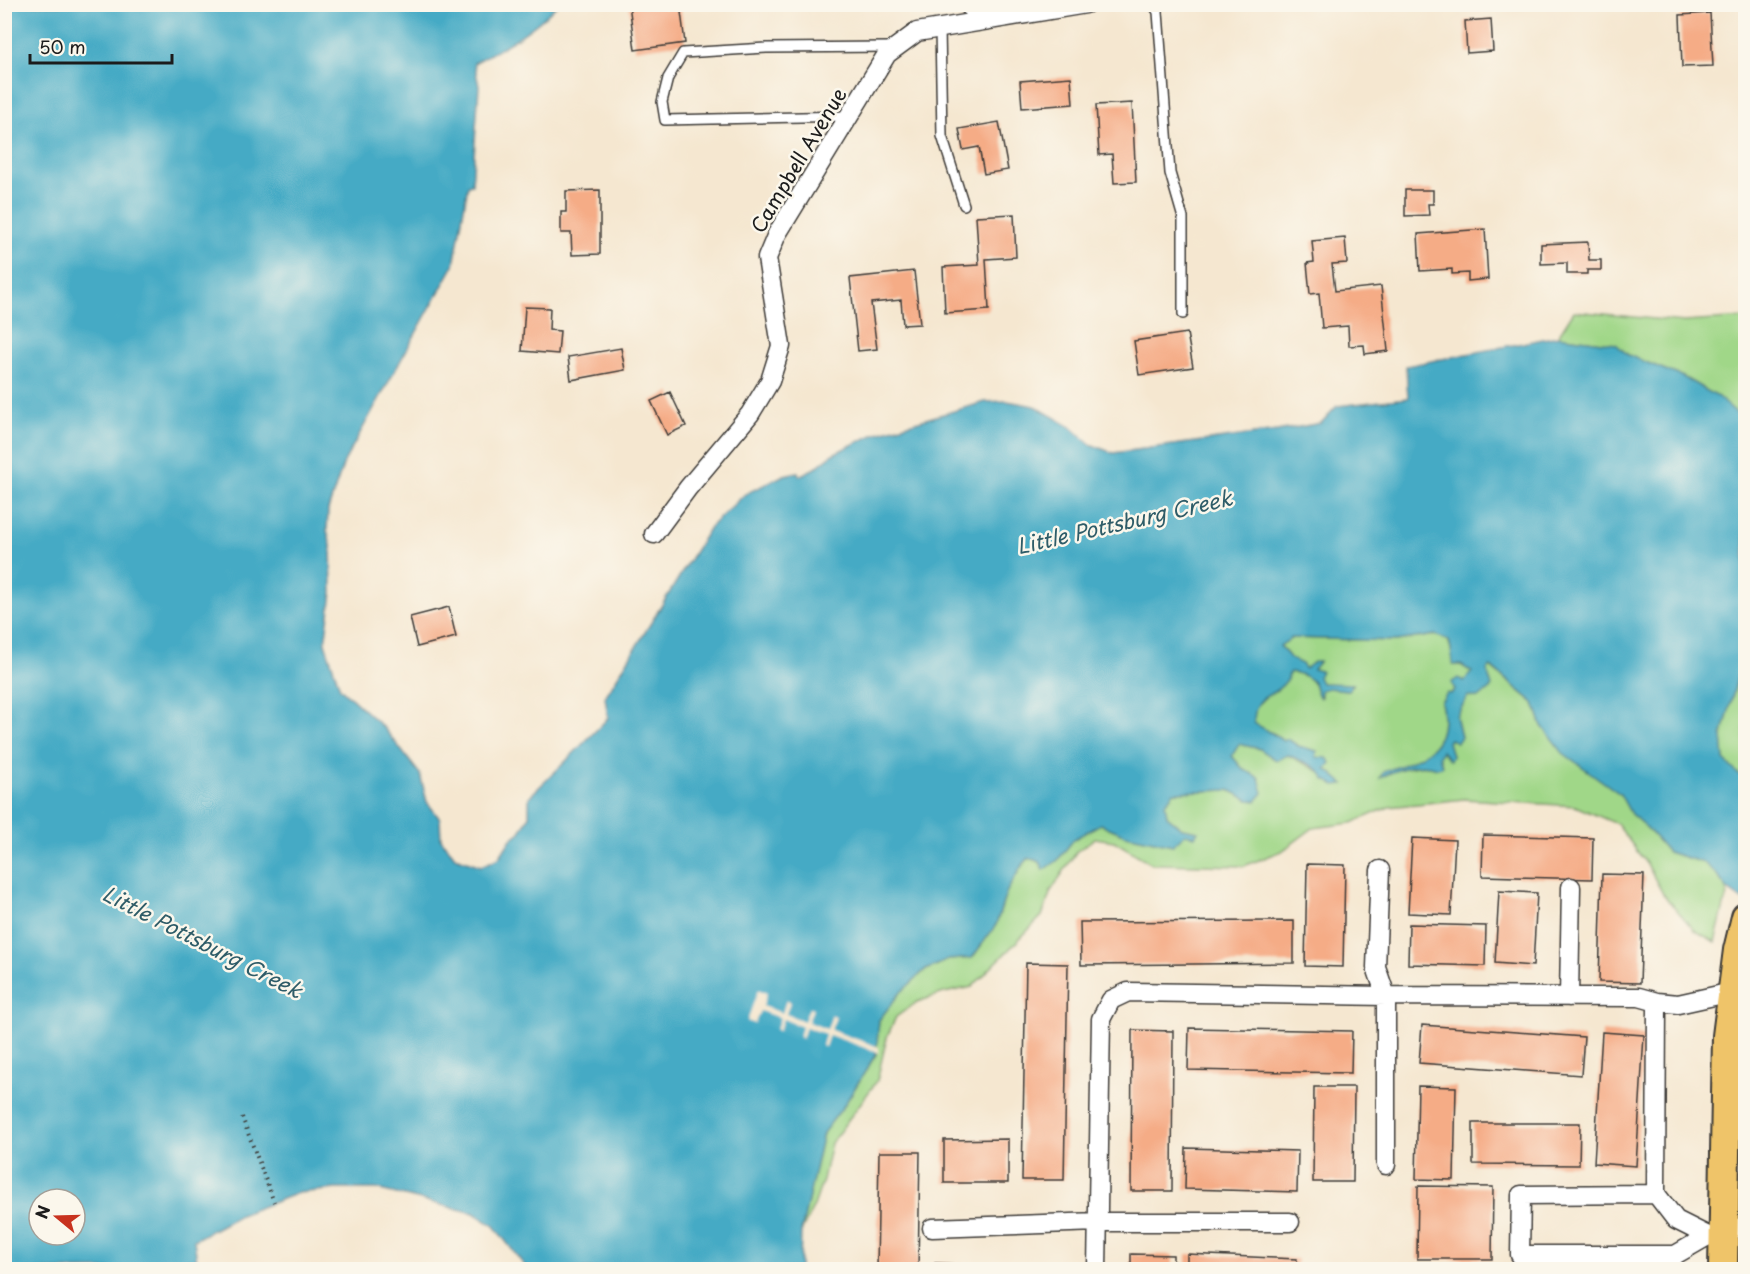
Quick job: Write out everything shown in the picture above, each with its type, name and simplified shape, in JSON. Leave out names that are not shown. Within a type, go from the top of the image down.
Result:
[{"type":"main road","points":[[1724,1269],[1727,1036],[1738,950],[1746,917]]},
{"type":"street","points":[[967,4],[986,20]]},
{"type":"street","name":"Campbell Avenue","points":[[654,534],[688,488],[750,414],[770,381],[781,346],[767,258],[777,234],[887,54],[917,32],[1086,4]]},
{"type":"street","points":[[1380,870],[1376,968],[1386,996],[1386,1165]]},
{"type":"street","points":[[1569,996],[1571,887]]},
{"type":"street","points":[[1097,1269],[1101,1019],[1111,1000],[1128,992],[1639,997],[1678,1004],[1732,992]]},
{"type":"street","points":[[1657,1002],[1656,1194],[1676,1220],[1726,1231]]},
{"type":"street","points":[[1656,1194],[1521,1195],[1520,1255],[1675,1262],[1726,1231]]},
{"type":"street","points":[[932,1228],[1098,1222],[1290,1222]]},
{"type":"lane","points":[[1153,4],[1158,12],[1170,173],[1183,218],[1183,314]]},
{"type":"lane","points":[[940,28],[942,136],[964,205]]},
{"type":"lane","points":[[849,116],[665,120],[662,102],[668,78],[683,53],[766,48],[897,47]]},
{"type":"path","points":[[242,1117],[274,1202]]},
{"type":"green space","points":[[1574,311],[1684,322],[1745,318],[1745,420],[1718,397],[1683,377],[1628,355],[1615,344],[1558,336]]},
{"type":"green space","points":[[1435,635],[1448,640],[1453,665],[1461,665],[1473,673],[1441,702],[1442,731],[1430,750],[1421,757],[1383,772],[1417,766],[1438,768],[1442,765],[1439,755],[1443,751],[1450,759],[1452,756],[1448,742],[1450,739],[1461,737],[1456,717],[1468,696],[1490,667],[1534,703],[1542,726],[1563,752],[1620,794],[1631,814],[1668,852],[1704,863],[1717,875],[1728,890],[1715,942],[1694,930],[1663,894],[1648,866],[1617,824],[1575,806],[1464,799],[1389,807],[1352,823],[1313,828],[1282,851],[1244,866],[1152,864],[1114,841],[1095,838],[1076,852],[1051,891],[1042,916],[972,987],[917,1002],[896,1017],[887,1037],[877,1081],[831,1143],[823,1180],[814,1206],[801,1232],[823,1133],[845,1104],[876,1054],[879,1020],[899,994],[924,971],[948,960],[972,958],[996,925],[1006,893],[1029,858],[1040,862],[1043,869],[1057,861],[1074,839],[1100,824],[1126,835],[1172,845],[1185,834],[1198,831],[1182,828],[1167,816],[1165,804],[1174,792],[1229,790],[1249,800],[1259,778],[1242,768],[1231,755],[1239,744],[1260,749],[1276,760],[1288,755],[1343,784],[1316,757],[1316,751],[1284,741],[1254,723],[1254,710],[1267,694],[1277,690],[1289,672],[1309,678],[1321,697],[1321,690],[1328,688],[1347,690],[1353,685],[1321,683],[1313,669],[1318,663],[1306,669],[1302,664],[1291,659],[1280,645],[1292,638],[1396,641]]},
{"type":"green space","points":[[1745,648],[1745,778],[1724,760],[1722,737]]},
{"type":"water","name":"Little Pottsburg Creek","points":[[5,5],[557,5],[529,30],[474,63],[479,86],[472,184],[468,185],[454,265],[344,462],[328,510],[327,531],[331,545],[332,593],[325,643],[340,688],[384,728],[420,774],[427,802],[440,819],[441,839],[455,857],[481,866],[499,858],[511,839],[520,832],[529,817],[529,797],[608,718],[605,697],[710,527],[745,494],[784,475],[798,472],[799,476],[815,468],[833,454],[877,433],[985,402],[1007,401],[1035,406],[1071,427],[1090,444],[1113,453],[1277,431],[1321,423],[1337,406],[1408,398],[1406,366],[1558,336],[1616,344],[1628,355],[1683,377],[1718,397],[1745,420],[1745,648],[1722,737],[1724,760],[1745,778],[1745,902],[1728,890],[1704,863],[1668,852],[1631,814],[1620,794],[1563,753],[1542,726],[1534,703],[1491,667],[1487,670],[1492,687],[1479,698],[1468,696],[1456,716],[1461,737],[1457,742],[1450,739],[1448,742],[1452,756],[1450,760],[1442,751],[1439,756],[1442,766],[1438,768],[1423,765],[1408,767],[1380,778],[1383,772],[1421,757],[1430,750],[1442,731],[1441,702],[1447,693],[1451,694],[1455,689],[1451,683],[1458,678],[1464,681],[1472,672],[1461,665],[1453,665],[1449,640],[1435,635],[1396,641],[1292,638],[1280,646],[1291,659],[1302,664],[1305,669],[1314,662],[1319,662],[1313,669],[1321,671],[1318,677],[1321,683],[1353,684],[1348,690],[1328,688],[1321,690],[1320,698],[1314,684],[1309,679],[1290,672],[1281,687],[1257,705],[1254,723],[1284,741],[1287,739],[1298,746],[1317,751],[1316,757],[1327,758],[1331,763],[1326,769],[1344,784],[1335,785],[1324,779],[1314,767],[1288,755],[1276,760],[1260,749],[1239,744],[1232,756],[1242,768],[1259,778],[1263,793],[1256,801],[1229,790],[1174,792],[1165,804],[1167,816],[1182,828],[1198,831],[1195,836],[1185,834],[1173,845],[1126,835],[1100,824],[1074,839],[1057,861],[1044,870],[1040,862],[1029,858],[1006,893],[996,925],[972,958],[948,960],[924,971],[899,994],[879,1020],[876,1054],[845,1104],[823,1133],[801,1232],[800,1269],[527,1269],[494,1226],[474,1213],[376,1189],[336,1189],[298,1193],[240,1215],[194,1240],[197,1261],[180,1269],[5,1270]]},
{"type":"pier","points":[[758,990],[767,993],[763,1006],[782,1013],[786,1000],[790,1002],[786,1014],[804,1021],[809,1008],[813,1009],[808,1022],[827,1029],[832,1015],[836,1017],[831,1030],[879,1047],[879,1053],[829,1035],[825,1047],[822,1046],[825,1034],[806,1027],[802,1039],[799,1037],[802,1027],[783,1019],[779,1031],[776,1030],[780,1018],[760,1011],[754,1024],[747,1021]]},
{"type":"building","points":[[629,4],[680,4],[685,43],[635,50]]},
{"type":"building","points":[[1710,13],[1713,66],[1682,67],[1680,15]]},
{"type":"building","points":[[1491,19],[1493,51],[1467,53],[1465,21]]},
{"type":"building","points":[[1071,77],[1073,104],[1022,108],[1020,81]]},
{"type":"building","points":[[1132,103],[1136,182],[1114,183],[1112,154],[1099,155],[1096,105]]},
{"type":"building","points":[[999,122],[1008,170],[984,174],[979,147],[963,150],[959,129]]},
{"type":"building","points":[[600,190],[600,254],[572,255],[571,233],[561,233],[561,212],[566,212],[566,191]]},
{"type":"building","points":[[1405,190],[1433,190],[1433,204],[1428,204],[1429,215],[1405,216]]},
{"type":"building","points":[[1014,214],[1016,257],[986,259],[989,310],[945,313],[943,267],[979,265],[976,216]]},
{"type":"building","points":[[1485,229],[1488,279],[1468,281],[1468,273],[1452,274],[1452,269],[1420,271],[1418,234]]},
{"type":"building","points":[[1345,238],[1347,263],[1332,264],[1335,291],[1381,286],[1388,351],[1365,354],[1364,345],[1349,346],[1348,326],[1322,328],[1319,293],[1310,294],[1307,263],[1314,262],[1312,241]]},
{"type":"building","points":[[1588,242],[1589,260],[1601,260],[1601,270],[1587,270],[1587,274],[1567,274],[1567,263],[1541,264],[1541,244]]},
{"type":"building","points":[[914,271],[920,324],[903,325],[901,300],[871,303],[877,349],[858,351],[850,278]]},
{"type":"building","points":[[525,307],[550,308],[549,330],[560,331],[558,354],[522,351]]},
{"type":"building","points":[[1187,333],[1193,367],[1139,375],[1134,341]]},
{"type":"building","points":[[621,348],[625,370],[571,380],[568,357]]},
{"type":"building","points":[[670,392],[686,426],[667,435],[651,401]]},
{"type":"building","points":[[449,607],[456,637],[417,647],[410,617]]},
{"type":"building","points":[[1483,835],[1593,838],[1592,879],[1482,876]]},
{"type":"building","points":[[1412,838],[1455,840],[1451,915],[1408,913]]},
{"type":"building","points":[[1307,864],[1345,865],[1343,967],[1305,966]]},
{"type":"building","points":[[1602,874],[1644,875],[1640,983],[1599,982]]},
{"type":"building","points":[[1499,891],[1537,893],[1533,966],[1495,963]]},
{"type":"building","points":[[1294,921],[1294,963],[1081,965],[1080,922]]},
{"type":"building","points":[[1409,924],[1486,926],[1485,966],[1408,964]]},
{"type":"building","points":[[1026,963],[1068,964],[1064,1180],[1022,1180]]},
{"type":"building","points":[[1422,1025],[1584,1037],[1581,1075],[1419,1063]]},
{"type":"building","points":[[1189,1028],[1352,1031],[1351,1073],[1188,1070]]},
{"type":"building","points":[[1132,1030],[1173,1031],[1172,1191],[1131,1191]]},
{"type":"building","points":[[1602,1032],[1644,1035],[1636,1166],[1594,1163]]},
{"type":"building","points":[[1418,1086],[1456,1087],[1454,1180],[1416,1179]]},
{"type":"building","points":[[1314,1087],[1354,1087],[1353,1182],[1313,1182]]},
{"type":"building","points":[[1473,1123],[1580,1123],[1579,1165],[1473,1164]]},
{"type":"building","points":[[1008,1139],[1008,1183],[944,1183],[944,1140]]},
{"type":"building","points":[[1186,1148],[1298,1151],[1297,1192],[1185,1189]]},
{"type":"building","points":[[879,1152],[920,1152],[918,1270],[877,1270]]},
{"type":"building","points":[[1418,1186],[1493,1187],[1492,1259],[1417,1259]]},
{"type":"building","points":[[1131,1254],[1173,1255],[1173,1270],[1131,1270]]},
{"type":"building","points":[[1187,1254],[1297,1259],[1296,1270],[1187,1270]]},
{"type":"building","points":[[935,1263],[1011,1266],[1010,1270],[935,1270]]},
{"type":"building","points":[[1025,1266],[1068,1267],[1068,1270],[1025,1270]]},
{"type":"building","points":[[1316,1266],[1355,1267],[1355,1270],[1316,1270]]}]
